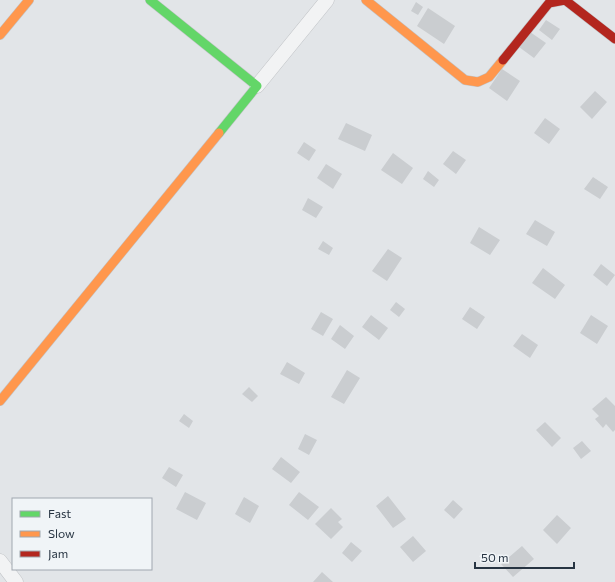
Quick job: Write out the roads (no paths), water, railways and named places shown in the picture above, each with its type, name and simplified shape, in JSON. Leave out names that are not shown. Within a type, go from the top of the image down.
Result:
[{"type":"street","points":[[0,35],[29,0]]},
{"type":"street","points":[[150,0],[257,86]]},
{"type":"street","points":[[0,401],[327,0]]},
{"type":"street","points":[[366,0],[465,80],[478,82],[489,76],[549,3],[565,0],[615,39]]},
{"type":"street","points":[[0,561],[16,582]]}]
